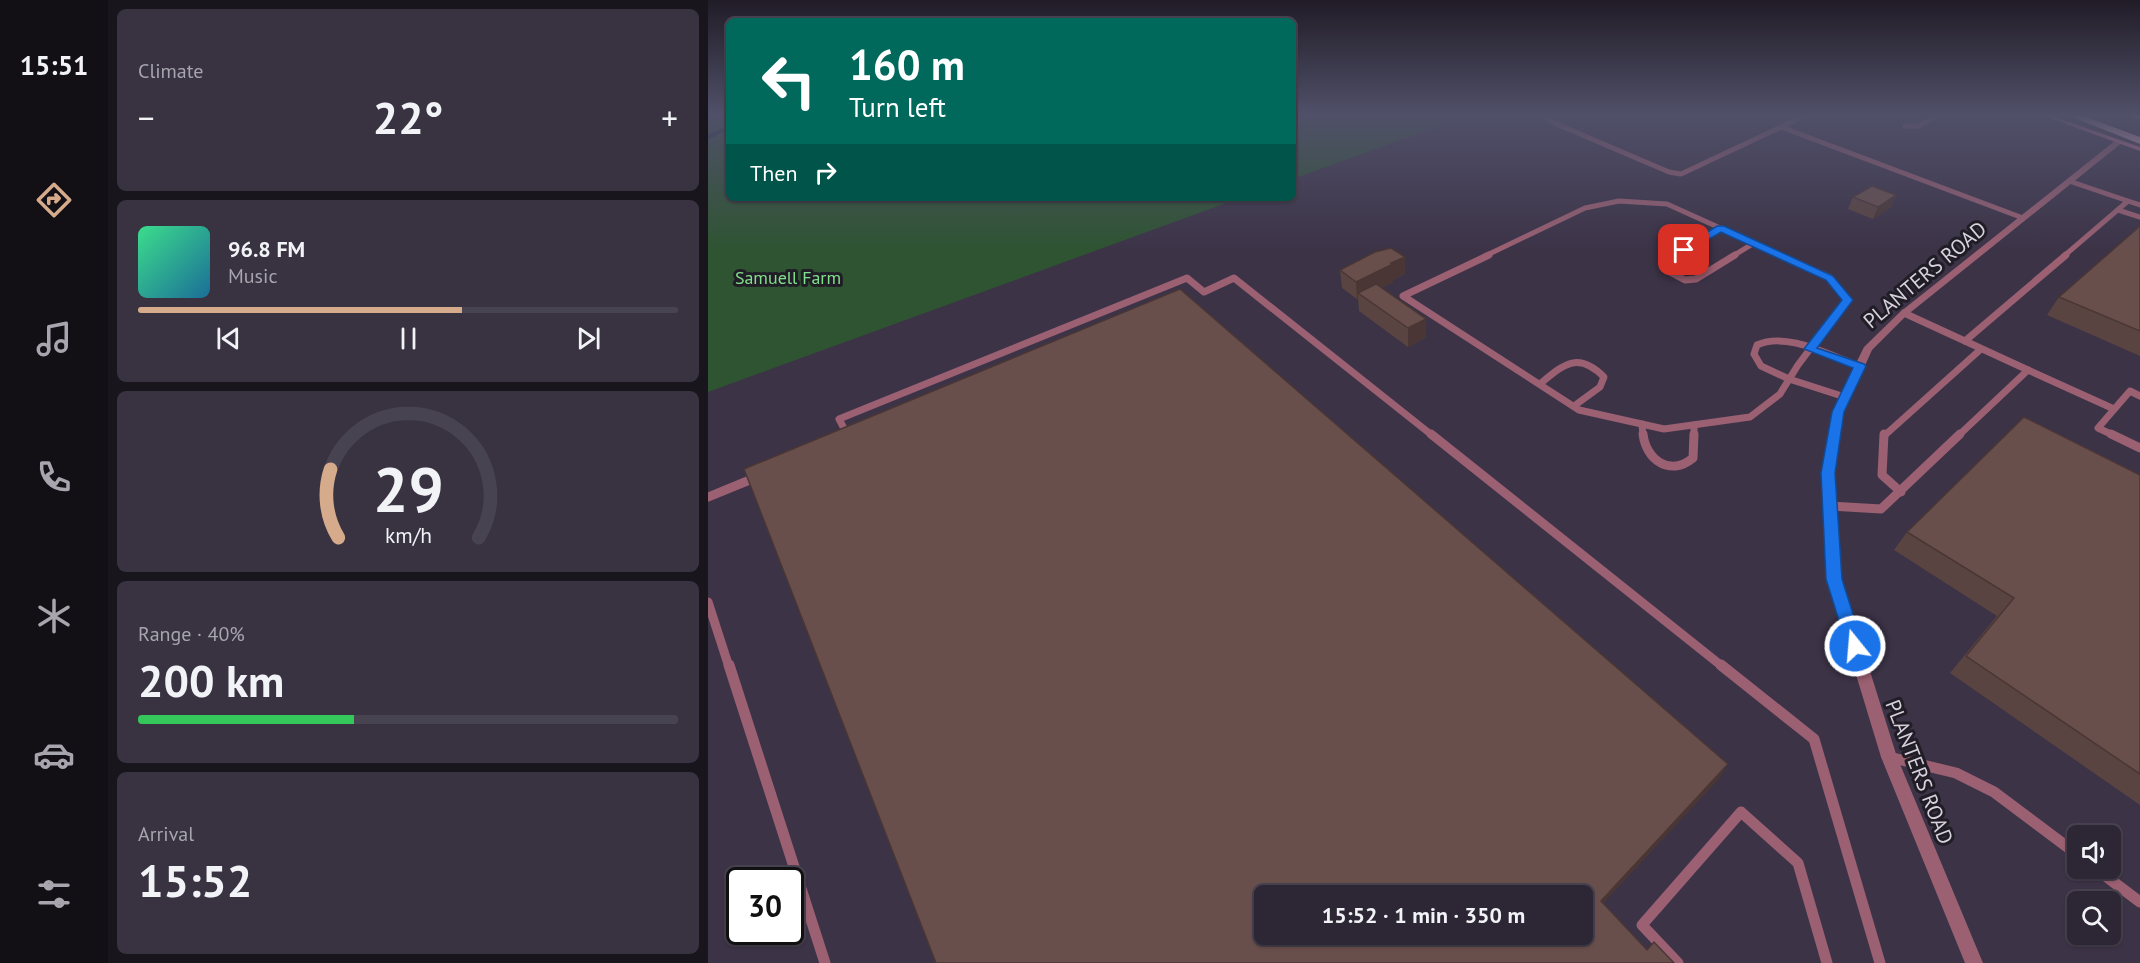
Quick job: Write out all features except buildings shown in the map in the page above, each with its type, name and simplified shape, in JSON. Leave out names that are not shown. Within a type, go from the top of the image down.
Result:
[{"type":"street","name":"PLANTERS ROAD","points":[[1974,963],[1889,757],[1834,579],[1828,473],[1838,412],[1868,349],[1904,313],[2095,161]]},
{"type":"lane","points":[[1640,161],[1656,168],[1681,174],[1712,161]]},
{"type":"lane","points":[[1870,161],[2023,218]]},
{"type":"lane","points":[[2069,181],[2140,205]]},
{"type":"lane","points":[[1619,201],[1666,204],[1754,243],[1830,278],[1847,300],[1779,394],[1750,417],[1664,429],[1579,410],[1403,296],[1585,208],[1619,201]]},
{"type":"lane","points":[[1965,341],[2128,201]]},
{"type":"lane","points":[[2118,210],[2140,217]]},
{"type":"lane","points":[[1721,228],[1665,261],[1666,270],[1684,280],[1696,279],[1754,243]]},
{"type":"lane","points":[[838,443],[849,439],[839,419],[1187,278],[1204,292],[1234,278],[1814,739],[1880,963]]},
{"type":"lane","points":[[1904,313],[2114,409]]},
{"type":"lane","points":[[1845,397],[1789,379],[1761,366],[1754,354],[1757,345],[1768,340],[1786,340],[1860,366]]},
{"type":"lane","points":[[1901,492],[1882,475],[1884,434],[1982,349]]},
{"type":"lane","points":[[1540,384],[1567,363],[1578,360],[1597,369],[1604,377],[1600,387],[1574,406]]},
{"type":"lane","points":[[1830,506],[1881,509],[2028,370]]},
{"type":"lane","points":[[2140,396],[2130,391],[2098,428],[2140,448]]},
{"type":"lane","points":[[1642,424],[1645,446],[1652,458],[1664,464],[1686,465],[1693,458],[1694,424]]},
{"type":"lane","points":[[708,497],[762,475]]},
{"type":"lane","points":[[708,602],[825,963]]},
{"type":"lane","points":[[1889,757],[1956,773],[1994,792],[2067,847]]},
{"type":"lane","points":[[1678,963],[1642,925],[1741,812],[1798,863],[1827,963]]},
{"type":"lane","points":[[2110,879],[2140,902]]},
{"type":"green space","name":"Samuell Farm","points":[[708,161],[726,161],[726,201],[1232,201],[708,392]]},
{"type":"green space","points":[[1296,161],[1343,161],[1296,178]]},
{"type":"route","points":[[1684,250],[1721,228],[1830,278],[1847,300],[1810,349],[1860,366],[1838,412],[1828,473],[1834,579],[1855,646]]}]
